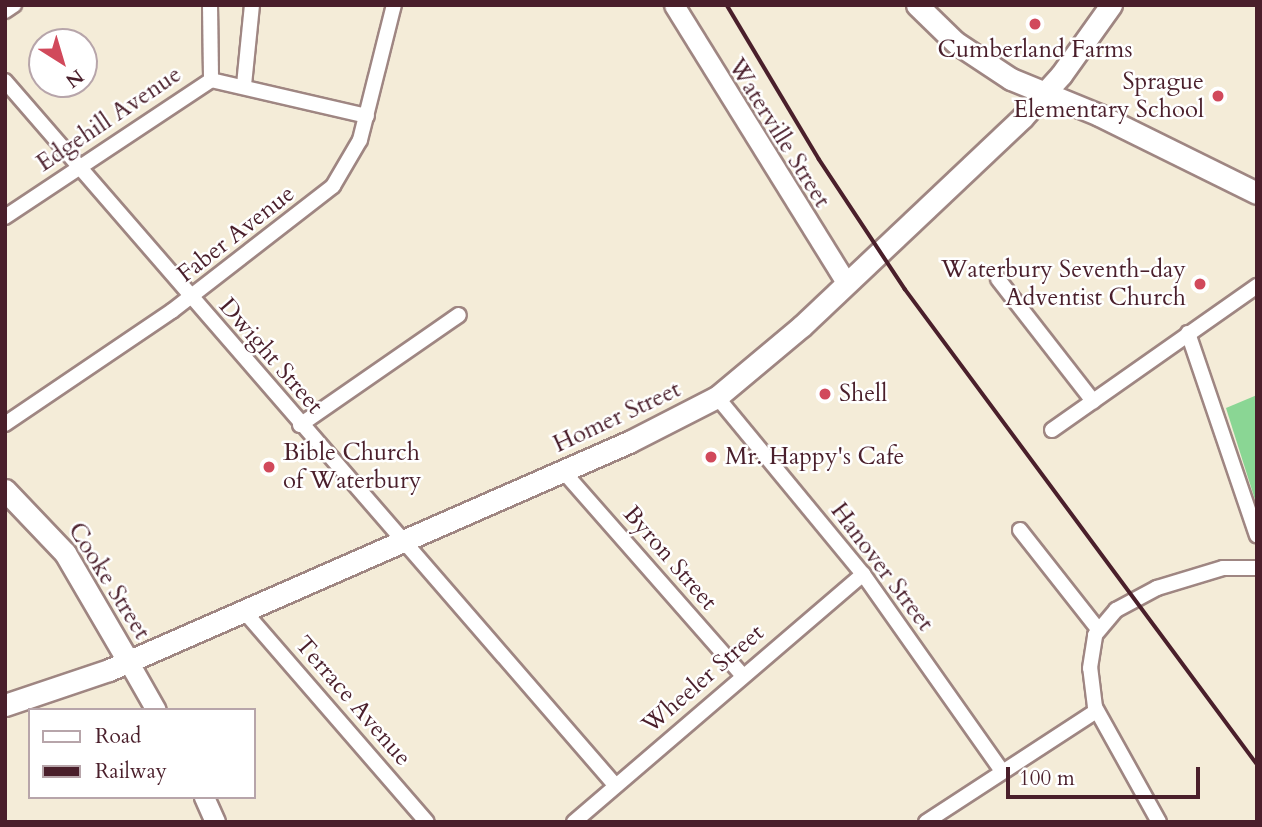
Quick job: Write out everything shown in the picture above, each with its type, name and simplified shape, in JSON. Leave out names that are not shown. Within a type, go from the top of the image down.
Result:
[{"type":"main road","points":[[917,5],[974,56],[1045,93],[1257,193]]},
{"type":"main road","name":"Homer Street","points":[[5,705],[128,661],[404,542],[563,471],[718,397],[767,359],[1045,93],[1111,5]]},
{"type":"main road","name":"Cooke Street","points":[[5,490],[65,553],[128,661]]},
{"type":"street","points":[[5,11],[13,5]]},
{"type":"street","points":[[210,5],[211,79]]},
{"type":"street","points":[[244,85],[252,5]]},
{"type":"street","name":"Faber Avenue","points":[[5,424],[190,297],[328,191],[351,160],[367,116],[394,5]]},
{"type":"street","name":"Waterville Street","points":[[674,5],[847,284]]},
{"type":"street","name":"Edgehill Avenue","points":[[5,217],[211,79],[367,116]]},
{"type":"street","name":"Dwight Street","points":[[5,81],[300,425],[615,785]]},
{"type":"street","points":[[998,279],[1093,401]]},
{"type":"street","points":[[1052,430],[1257,286]]},
{"type":"street","points":[[300,425],[459,315]]},
{"type":"street","points":[[1188,333],[1257,537]]},
{"type":"street","name":"Hanover Street","points":[[718,397],[863,574],[1002,771]]},
{"type":"street","name":"Byron Street","points":[[563,471],[742,675]]},
{"type":"street","points":[[1020,530],[1098,629]]},
{"type":"street","points":[[1159,822],[1096,711],[1090,659],[1098,629],[1116,610],[1157,588],[1230,566],[1257,568]]},
{"type":"street","name":"Wheeler Street","points":[[574,822],[742,675],[863,574]]},
{"type":"street","name":"Terrace Avenue","points":[[244,611],[427,822]]},
{"type":"street","name":"Cooke Street","points":[[128,661],[155,708]]},
{"type":"street","points":[[926,822],[1096,711]]},
{"type":"street","points":[[205,799],[215,822]]},
{"type":"green space","points":[[1257,395],[1257,506],[1226,408]]},
{"type":"railway","points":[[727,5],[819,159],[905,289],[1257,764]]},
{"type":"place","name":"Cumberland Farms","points":[[1035,24]]},
{"type":"place","name":"Sprague Elementary School","points":[[1218,96]]},
{"type":"place","name":"Waterbury Seventh-day Adventist Church","points":[[1200,284]]},
{"type":"place","name":"Shell","points":[[825,394]]},
{"type":"place","name":"Mr. Happy's Cafe","points":[[711,457]]},
{"type":"place","name":"Bible Church of Waterbury","points":[[269,467]]}]
